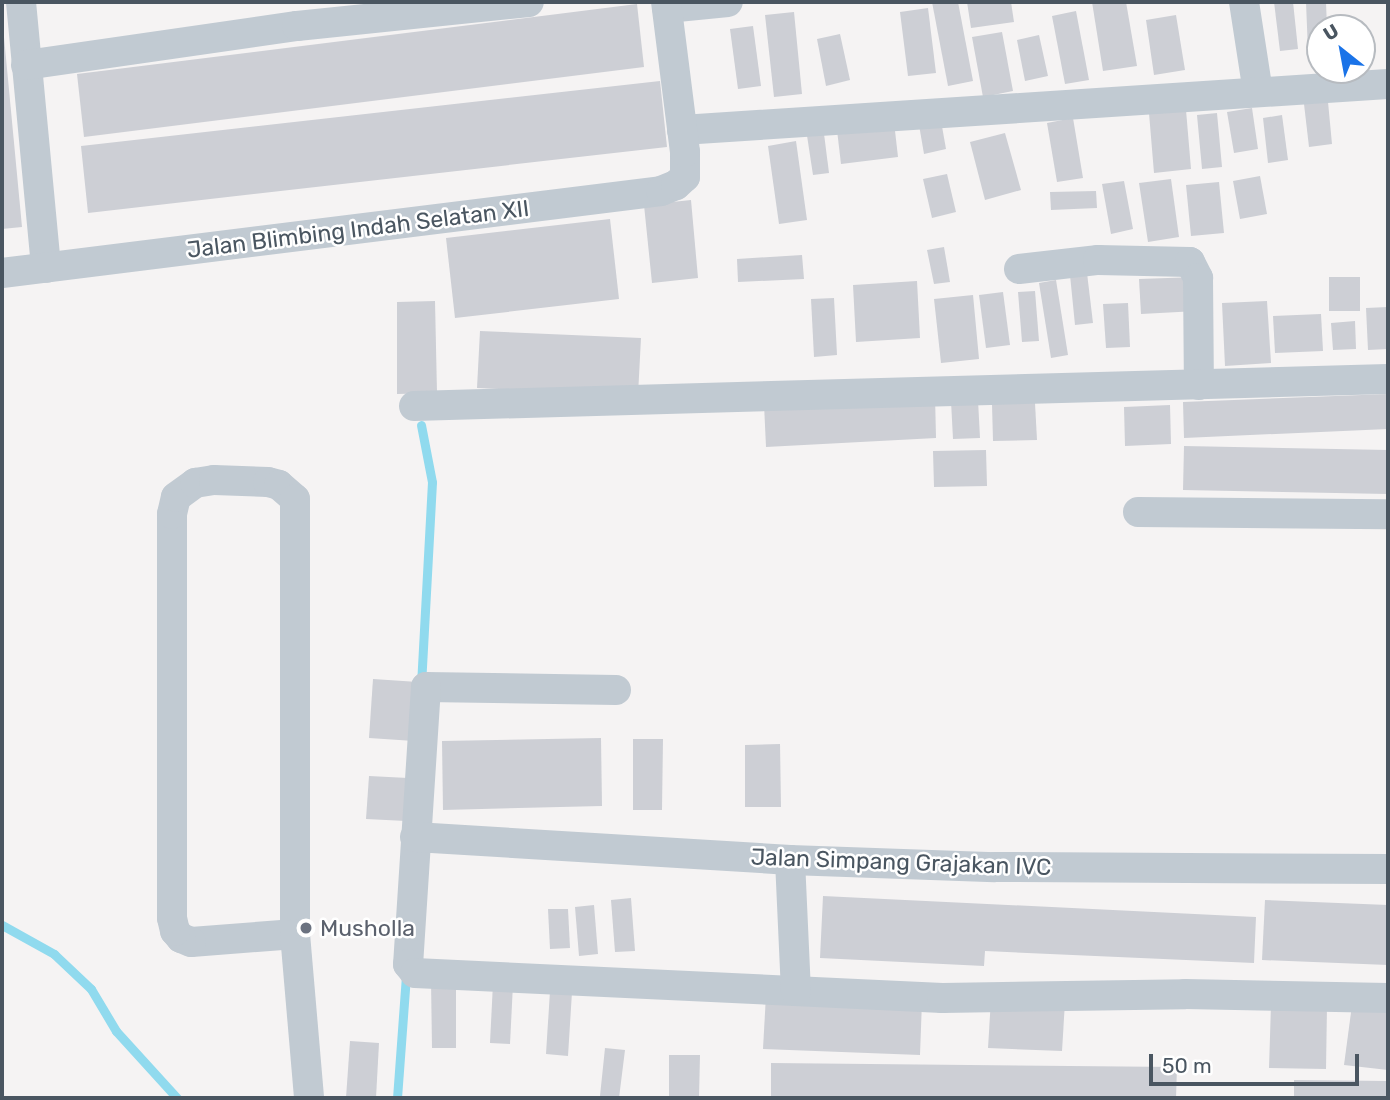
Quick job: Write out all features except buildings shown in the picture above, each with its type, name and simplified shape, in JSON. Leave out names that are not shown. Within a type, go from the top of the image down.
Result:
[{"type":"street","points":[[21,2],[46,268]]},
{"type":"street","points":[[26,65],[296,14],[529,2]]},
{"type":"street","points":[[728,2],[667,5],[683,141],[1258,92],[1388,84]]},
{"type":"street","points":[[1244,2],[1258,92]]},
{"type":"street","name":"Jalan Blimbing Indah Selatan XII","points":[[2,273],[661,191],[676,185],[685,177],[683,141]]},
{"type":"street","points":[[1019,269],[1098,260],[1190,262],[1198,278],[1199,385]]},
{"type":"street","points":[[414,406],[1388,379]]},
{"type":"street","points":[[295,934],[191,942],[181,939],[175,931],[172,918],[172,514],[176,497],[195,483],[214,480],[268,482],[279,485],[295,499],[295,934],[309,1098]]},
{"type":"street","points":[[1138,512],[1388,514]]},
{"type":"street","points":[[616,690],[426,687],[408,964],[415,974],[942,998],[1185,994],[1388,998]]},
{"type":"street","name":"Jalan Simpang Grajakan IVC","points":[[415,837],[790,860],[995,867],[1388,869]]},
{"type":"street","points":[[790,860],[796,991]]},
{"type":"waterway","points":[[421,425],[432,482],[421,685]]},
{"type":"waterway","points":[[2,925],[54,954],[91,989],[116,1031],[177,1098]]},
{"type":"waterway","points":[[397,1098],[406,975]]},
{"type":"place","name":"Musholla","points":[[306,928]]}]
